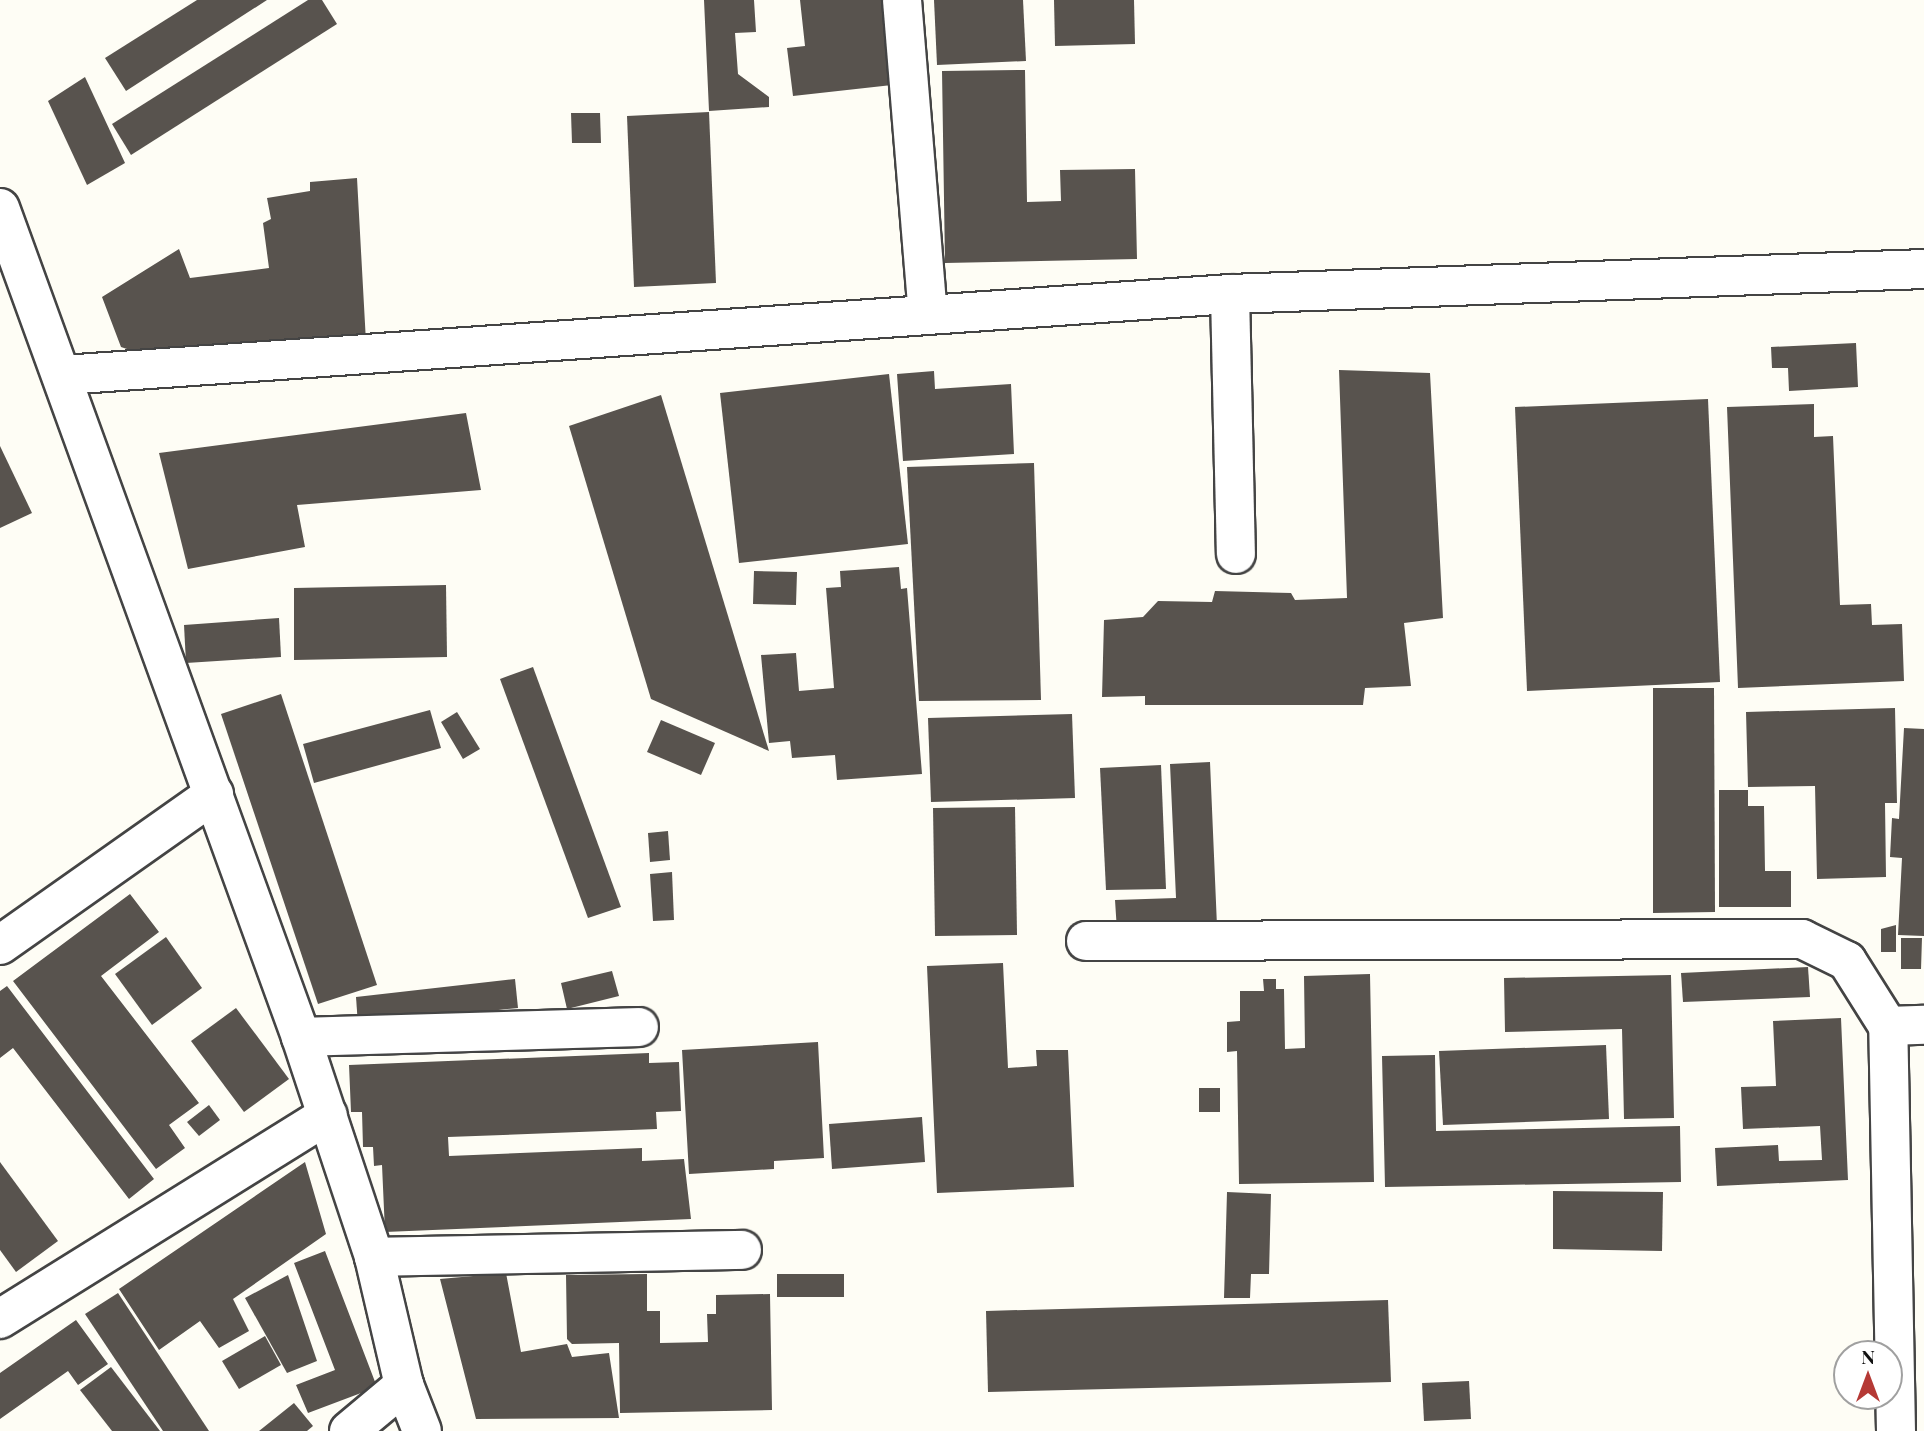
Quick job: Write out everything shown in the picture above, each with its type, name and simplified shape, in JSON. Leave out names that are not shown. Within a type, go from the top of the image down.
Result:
[{"type":"street","points":[[902,0],[928,313]]},
{"type":"street","points":[[0,208],[6,251],[63,375],[328,1115],[374,1257],[404,1385],[422,1431]]},
{"type":"street","points":[[63,375],[1230,293],[1924,269]]},
{"type":"street","points":[[1230,293],[1236,554]]},
{"type":"street","points":[[0,945],[214,794]]},
{"type":"street","points":[[1086,941],[1802,939],[1847,961],[1906,1026],[1896,1431]]},
{"type":"street","points":[[301,1037],[639,1027]]},
{"type":"street","points":[[0,1319],[328,1115]]},
{"type":"street","points":[[374,1257],[743,1250]]},
{"type":"street","points":[[349,1431],[404,1385]]},
{"type":"building","points":[[197,0],[267,0],[126,91],[105,58]]},
{"type":"building","points":[[308,0],[322,0],[337,24],[131,155],[112,124]]},
{"type":"building","points":[[704,0],[754,0],[756,32],[735,33],[738,74],[769,97],[769,107],[709,111]]},
{"type":"building","points":[[800,0],[883,0],[892,85],[793,96],[787,48],[805,46]]},
{"type":"building","points":[[934,0],[1023,0],[1026,61],[937,65]]},
{"type":"building","points":[[1054,0],[1134,0],[1135,44],[1055,46]]},
{"type":"building","points":[[1025,70],[1027,202],[1061,201],[1060,170],[1135,169],[1137,259],[945,263],[942,71]]},
{"type":"building","points":[[85,77],[125,163],[87,185],[48,101]]},
{"type":"building","points":[[709,112],[716,283],[634,287],[627,116]]},
{"type":"building","points":[[571,113],[600,113],[601,143],[572,143]]},
{"type":"building","points":[[357,178],[366,342],[151,357],[121,347],[102,297],[179,249],[190,278],[269,268],[263,223],[271,219],[267,198],[310,191],[310,182]]},
{"type":"building","points":[[1856,343],[1858,387],[1789,391],[1788,368],[1772,368],[1771,347]]},
{"type":"building","points":[[1339,370],[1430,373],[1443,618],[1404,623],[1411,686],[1365,688],[1363,705],[1145,705],[1145,696],[1102,697],[1104,620],[1143,617],[1158,601],[1212,602],[1215,591],[1291,593],[1295,600],[1347,598]]},
{"type":"building","points":[[934,371],[935,389],[1011,384],[1014,454],[903,461],[897,374]]},
{"type":"building","points":[[889,374],[908,544],[739,563],[720,393]]},
{"type":"building","points":[[661,395],[769,751],[651,699],[569,426]]},
{"type":"building","points":[[1708,399],[1720,682],[1527,691],[1515,407]]},
{"type":"building","points":[[1814,404],[1814,437],[1833,436],[1840,605],[1871,604],[1872,625],[1902,624],[1904,681],[1738,688],[1727,407]]},
{"type":"building","points":[[466,413],[481,490],[297,505],[305,547],[188,569],[159,453]]},
{"type":"building","points":[[0,446],[32,513],[0,528]]},
{"type":"building","points":[[1034,463],[1041,700],[919,701],[907,467]]},
{"type":"building","points":[[899,567],[901,589],[907,588],[922,774],[837,780],[835,755],[792,758],[790,741],[769,743],[761,655],[796,653],[799,691],[834,688],[826,588],[841,587],[840,571]]},
{"type":"building","points":[[754,571],[797,572],[796,605],[753,604]]},
{"type":"building","points":[[446,585],[447,657],[294,660],[294,588]]},
{"type":"building","points":[[279,618],[281,657],[186,663],[184,625]]},
{"type":"building","points":[[533,667],[621,907],[588,918],[500,679]]},
{"type":"building","points":[[1653,688],[1714,688],[1715,912],[1653,913]]},
{"type":"building","points":[[281,694],[377,985],[318,1004],[221,714]]},
{"type":"building","points":[[1895,708],[1897,803],[1885,803],[1886,877],[1817,879],[1815,786],[1748,787],[1746,712]]},
{"type":"building","points":[[430,710],[441,748],[314,783],[303,744]]},
{"type":"building","points":[[457,712],[480,749],[463,759],[441,722]]},
{"type":"building","points":[[1072,714],[1075,798],[931,802],[928,718]]},
{"type":"building","points":[[661,720],[715,743],[701,775],[647,752]]},
{"type":"building","points":[[1904,728],[1924,729],[1924,936],[1898,935],[1902,858],[1890,857],[1892,818],[1899,819]]},
{"type":"building","points":[[1210,762],[1217,926],[1117,931],[1115,900],[1176,898],[1170,764]]},
{"type":"building","points":[[1161,765],[1166,889],[1106,890],[1100,768]]},
{"type":"building","points":[[1719,790],[1748,790],[1748,806],[1764,806],[1765,871],[1791,871],[1791,907],[1719,907]]},
{"type":"building","points":[[1015,807],[1017,935],[935,936],[933,808]]},
{"type":"building","points":[[668,831],[670,860],[650,862],[648,833]]},
{"type":"building","points":[[672,872],[674,920],[653,921],[650,874]]},
{"type":"building","points":[[130,894],[159,932],[101,976],[199,1103],[169,1125],[185,1148],[156,1169],[13,981]]},
{"type":"building","points":[[1896,925],[1896,952],[1881,952],[1881,929]]},
{"type":"building","points":[[166,937],[202,988],[152,1025],[115,974]]},
{"type":"building","points":[[1901,938],[1922,938],[1921,969],[1901,969]]},
{"type":"building","points":[[1003,963],[1008,1068],[1037,1066],[1036,1050],[1068,1050],[1074,1187],[937,1193],[927,966]]},
{"type":"building","points":[[1808,967],[1810,997],[1683,1002],[1681,973]]},
{"type":"building","points":[[612,971],[619,996],[567,1009],[561,983]]},
{"type":"building","points":[[1370,974],[1374,1182],[1239,1184],[1237,1051],[1227,1052],[1227,1022],[1240,1021],[1240,991],[1264,991],[1263,979],[1276,979],[1276,989],[1284,989],[1285,1049],[1305,1048],[1304,976]]},
{"type":"building","points":[[1671,975],[1674,1118],[1624,1119],[1622,1029],[1505,1032],[1504,978]]},
{"type":"building","points":[[515,979],[518,1008],[358,1025],[356,997]]},
{"type":"building","points":[[7,986],[154,1179],[129,1199],[13,1048],[0,1058],[0,991]]},
{"type":"building","points":[[236,1008],[289,1079],[244,1112],[191,1041]]},
{"type":"building","points":[[1841,1018],[1848,1180],[1717,1186],[1715,1148],[1778,1145],[1779,1161],[1822,1160],[1820,1126],[1743,1129],[1741,1087],[1776,1086],[1773,1021]]},
{"type":"building","points":[[818,1042],[824,1158],[774,1161],[774,1169],[689,1174],[682,1050]]},
{"type":"building","points":[[1606,1045],[1609,1119],[1443,1125],[1439,1051]]},
{"type":"building","points":[[649,1053],[649,1063],[679,1062],[681,1111],[656,1112],[657,1129],[448,1137],[449,1156],[642,1148],[642,1161],[684,1159],[691,1219],[385,1232],[382,1165],[374,1166],[373,1147],[363,1147],[362,1112],[351,1112],[349,1065]]},
{"type":"building","points":[[1435,1055],[1436,1131],[1680,1126],[1681,1182],[1385,1187],[1382,1056]]},
{"type":"building","points":[[1199,1088],[1220,1088],[1220,1112],[1199,1112]]},
{"type":"building","points":[[209,1105],[220,1120],[199,1136],[187,1122]]},
{"type":"building","points":[[922,1117],[925,1162],[832,1169],[829,1124]]},
{"type":"building","points":[[0,1162],[58,1241],[16,1272],[0,1250]]},
{"type":"building","points":[[305,1162],[326,1234],[233,1299],[249,1331],[219,1348],[200,1321],[159,1350],[119,1289]]},
{"type":"building","points":[[1553,1191],[1663,1192],[1662,1251],[1553,1249]]},
{"type":"building","points":[[1227,1192],[1271,1194],[1269,1274],[1251,1274],[1250,1298],[1224,1298]]},
{"type":"building","points":[[325,1251],[377,1387],[308,1413],[296,1385],[335,1370],[294,1263]]},
{"type":"building","points":[[506,1273],[521,1352],[567,1344],[572,1357],[609,1353],[619,1418],[476,1419],[440,1279]]},
{"type":"building","points":[[647,1274],[647,1311],[660,1311],[660,1343],[708,1342],[707,1314],[716,1314],[716,1295],[770,1294],[772,1410],[620,1413],[619,1343],[572,1344],[567,1339],[566,1275]]},
{"type":"building","points":[[777,1274],[844,1274],[844,1297],[777,1297]]},
{"type":"building","points":[[288,1275],[317,1361],[287,1373],[245,1298]]},
{"type":"building","points":[[118,1293],[209,1431],[163,1431],[85,1314]]},
{"type":"building","points":[[1388,1300],[1391,1382],[988,1392],[986,1311]]},
{"type":"building","points":[[76,1320],[108,1364],[78,1385],[68,1371],[0,1419],[0,1373]]},
{"type":"building","points":[[265,1336],[281,1365],[239,1389],[222,1361]]},
{"type":"building","points":[[111,1367],[160,1431],[112,1431],[80,1390]]},
{"type":"building","points":[[1469,1381],[1471,1419],[1424,1421],[1422,1383]]},
{"type":"building","points":[[294,1403],[313,1426],[307,1431],[259,1431]]}]
